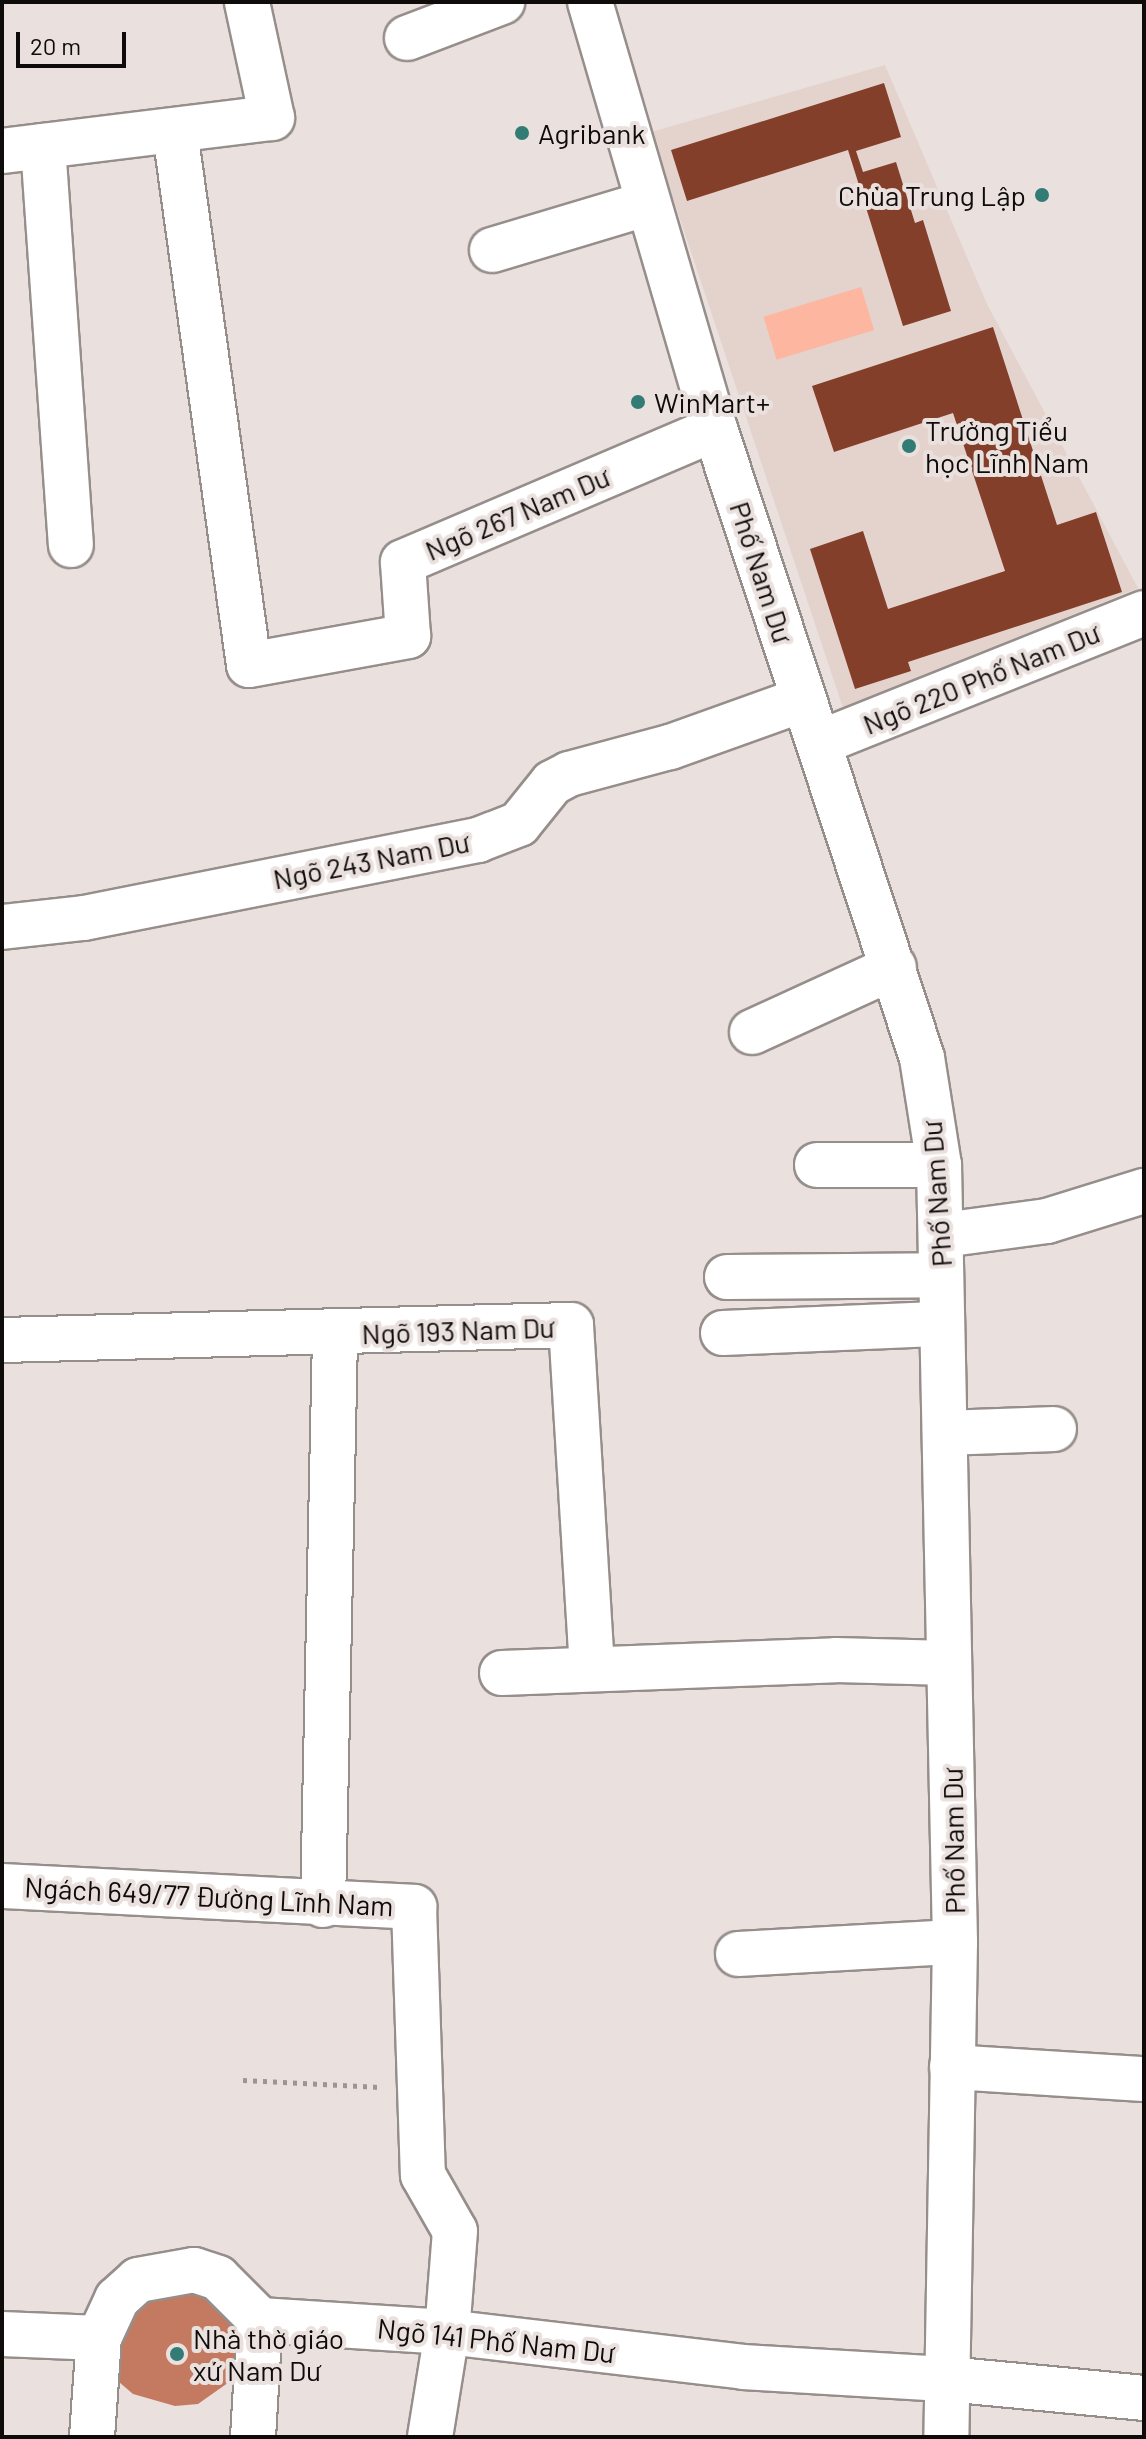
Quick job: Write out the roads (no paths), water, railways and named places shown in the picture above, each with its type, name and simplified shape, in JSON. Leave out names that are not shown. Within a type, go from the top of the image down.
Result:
[{"type":"street","points":[[71,545],[22,148],[272,118],[247,2]]},
{"type":"street","points":[[407,38],[502,2]]},
{"type":"street","name":"Phố Nam Dư","points":[[590,2],[645,204],[715,429],[922,1058],[939,1165],[955,1942],[946,2437]]},
{"type":"street","name":"Ngõ 267 Nam Dư","points":[[175,132],[249,665],[408,636],[403,562],[715,429]]},
{"type":"street","points":[[492,250],[645,204]]},
{"type":"street","name":"Ngõ 220 Phố Nam Dư","points":[[819,743],[1144,613]]},
{"type":"street","name":"Ngõ 243 Nam Dư","points":[[2,927],[84,918],[478,840],[519,824],[552,783],[569,774],[670,747],[804,699]]},
{"type":"street","points":[[752,1032],[894,967]]},
{"type":"street","points":[[817,1165],[939,1165]]},
{"type":"street","points":[[727,1277],[942,1255],[1144,1191]]},
{"type":"street","points":[[723,1333],[942,1324]]},
{"type":"street","name":"Ngõ 193 Nam Dư","points":[[2,1340],[335,1335],[571,1325],[592,1666]]},
{"type":"street","points":[[323,1905],[335,1335]]},
{"type":"street","points":[[945,1433],[1054,1429]]},
{"type":"street","points":[[502,1673],[592,1666],[836,1660],[949,1663]]},
{"type":"street","name":"Ngách 649/77 Đường Lĩnh Nam","points":[[2,1886],[323,1905],[414,1907],[417,2089],[423,2175],[455,2231],[447,2332],[430,2437]]},
{"type":"street","points":[[738,1954],[955,1942]]},
{"type":"street","points":[[952,2067],[1144,2079]]},
{"type":"street","points":[[92,2437],[99,2338],[117,2299],[138,2280],[166,2271],[194,2270],[218,2278],[260,2320],[253,2437]]},
{"type":"street","name":"Ngõ 141 Phố Nam Dư","points":[[260,2320],[447,2332],[743,2367],[947,2379],[1144,2398]]},
{"type":"street","points":[[2,2334],[99,2338]]},
{"type":"place","name":"Agribank","points":[[522,133]]},
{"type":"place","name":"Chùa Trung Lập","points":[[1042,195]]},
{"type":"place","name":"WinMart+","points":[[638,402]]},
{"type":"place","name":"Trường Tiểu học Lĩnh Nam","points":[[909,446]]},
{"type":"place","name":"Nhà thờ giáo xứ Nam Dư","points":[[177,2354]]}]
